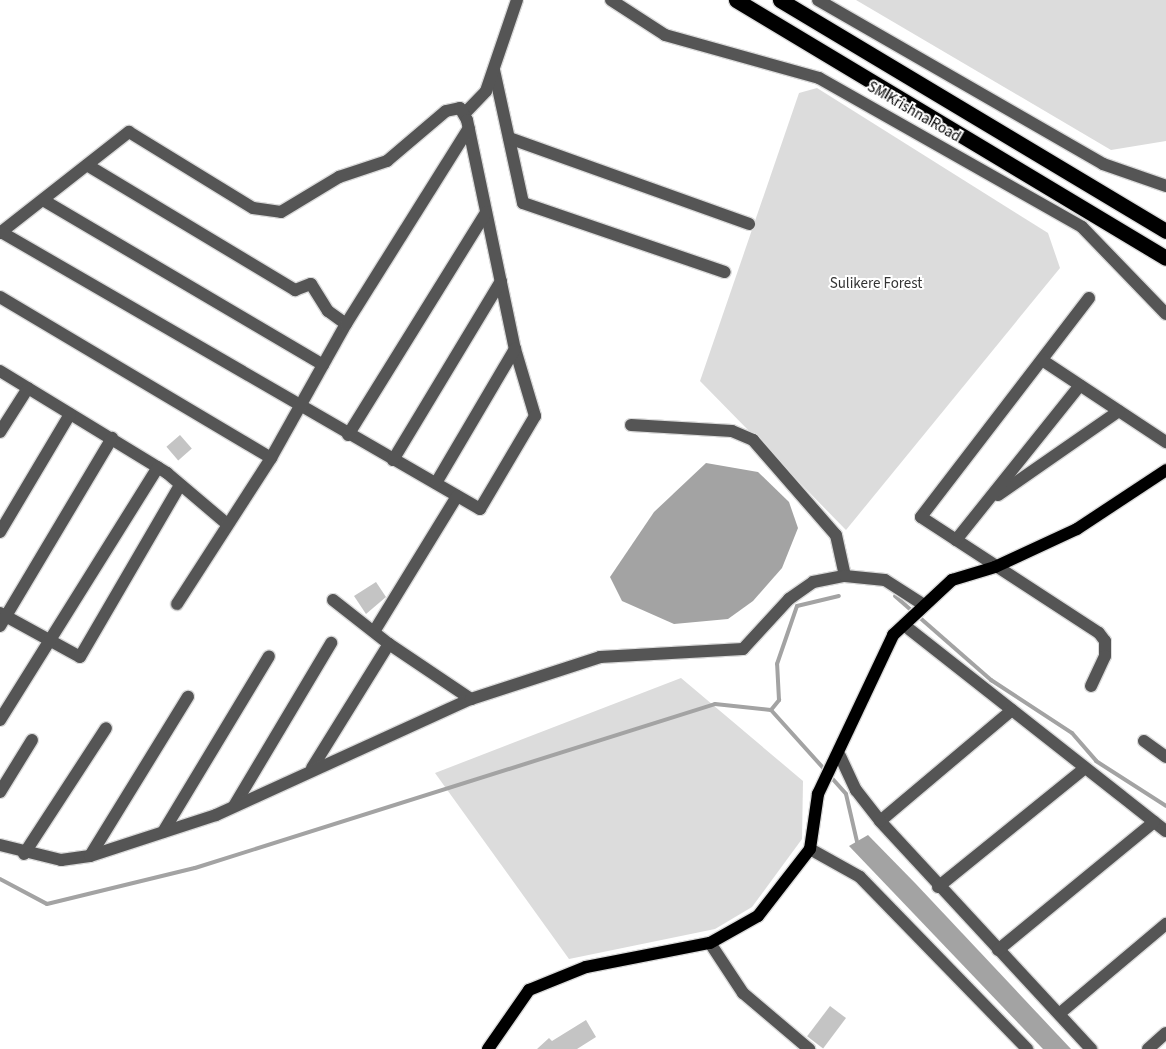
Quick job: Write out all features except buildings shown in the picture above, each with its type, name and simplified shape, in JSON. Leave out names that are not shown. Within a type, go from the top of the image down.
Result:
[{"type":"highway","name":"SM Krishna Road","points":[[736,0],[1166,258]]},
{"type":"highway","name":"SM Krishna Road","points":[[780,0],[1166,231]]},
{"type":"main road","points":[[488,1049],[530,990],[586,968],[710,943],[758,916],[810,849],[818,794],[840,756],[893,635],[952,580],[995,567],[1077,529],[1166,470]]},
{"type":"street","points":[[465,113],[486,92],[517,0]]},
{"type":"street","name":"SM Krishna Road","points":[[611,0],[665,35],[819,78],[878,111],[1082,227],[1166,314]]},
{"type":"street","points":[[818,0],[1103,164],[1166,186]]},
{"type":"street","points":[[494,70],[523,203],[724,272]]},
{"type":"street","points":[[453,107],[465,113],[469,128],[515,349],[535,416],[480,509],[299,408],[1,233],[129,132],[253,208],[281,212],[332,181],[395,156],[453,107]]},
{"type":"street","points":[[177,604],[226,523],[271,458],[346,324],[469,128]]},
{"type":"street","points":[[509,138],[749,224]]},
{"type":"street","points":[[87,165],[295,290],[311,284],[328,311],[346,324]]},
{"type":"street","points":[[43,200],[323,365]]},
{"type":"street","points":[[348,435],[486,212]]},
{"type":"street","points":[[393,460],[501,281]]},
{"type":"street","points":[[0,297],[271,458]]},
{"type":"street","points":[[1089,298],[921,517],[1099,633],[1105,641],[1105,656],[1091,686]]},
{"type":"street","points":[[436,483],[515,349]]},
{"type":"street","points":[[1042,360],[1166,442]]},
{"type":"street","points":[[0,371],[158,467],[226,523]]},
{"type":"street","points":[[956,540],[1080,385]]},
{"type":"street","points":[[0,432],[28,388]]},
{"type":"street","points":[[986,503],[1119,411]]},
{"type":"street","points":[[0,532],[70,414]]},
{"type":"street","points":[[631,425],[732,431],[754,440],[836,536],[845,576]]},
{"type":"street","points":[[112,438],[2,618],[80,657],[180,485]]},
{"type":"street","points":[[0,720],[48,640],[158,467]]},
{"type":"street","points":[[375,630],[457,496]]},
{"type":"street","points":[[0,845],[24,854],[61,860],[90,856],[234,806],[312,768],[471,699],[600,657],[743,649],[789,600],[814,582],[845,576],[885,580],[907,590],[924,606]]},
{"type":"street","points":[[333,600],[375,630],[389,644],[471,699]]},
{"type":"street","points":[[904,625],[1166,831]]},
{"type":"street","points":[[234,806],[330,643]]},
{"type":"street","points":[[312,768],[389,644]]},
{"type":"street","points":[[163,832],[269,656]]},
{"type":"street","points":[[90,856],[188,697]]},
{"type":"street","points":[[880,821],[1012,710]]},
{"type":"street","points":[[24,854],[106,728]]},
{"type":"street","points":[[0,792],[32,740]]},
{"type":"street","points":[[1144,742],[1166,757]]},
{"type":"street","points":[[840,756],[856,790],[880,821],[938,887],[1092,1049]]},
{"type":"street","points":[[938,887],[1085,768]]},
{"type":"street","points":[[998,950],[1154,822]]},
{"type":"street","points":[[810,849],[860,877],[1026,1049]]},
{"type":"street","points":[[1058,1014],[1166,924]]},
{"type":"street","points":[[710,943],[743,992],[809,1049]]},
{"type":"street","points":[[1148,1049],[1166,1033]]},
{"type":"green space","points":[[856,0],[1166,0],[1166,141],[1111,150]]},
{"type":"green space","name":"Sulikere Forest","points":[[817,88],[1048,233],[1060,268],[846,530],[700,381],[799,93]]},
{"type":"green space","points":[[681,678],[803,781],[802,839],[752,907],[715,929],[569,959],[435,773]]},
{"type":"shaded area","points":[[706,463],[758,472],[789,502],[798,528],[782,568],[753,601],[728,619],[674,624],[622,601],[610,577],[654,512]]},
{"type":"shaded area","points":[[868,835],[1071,1049],[1043,1049],[849,846]]},
{"type":"waterway","points":[[771,710],[779,700],[777,664],[797,606],[839,596]]},
{"type":"waterway","points":[[895,596],[991,680],[1072,733],[1096,761],[1166,806]]},
{"type":"waterway","points":[[0,879],[47,904],[195,868],[715,704],[771,710],[826,771]]},
{"type":"waterway","points":[[830,776],[846,794],[858,846]]}]
